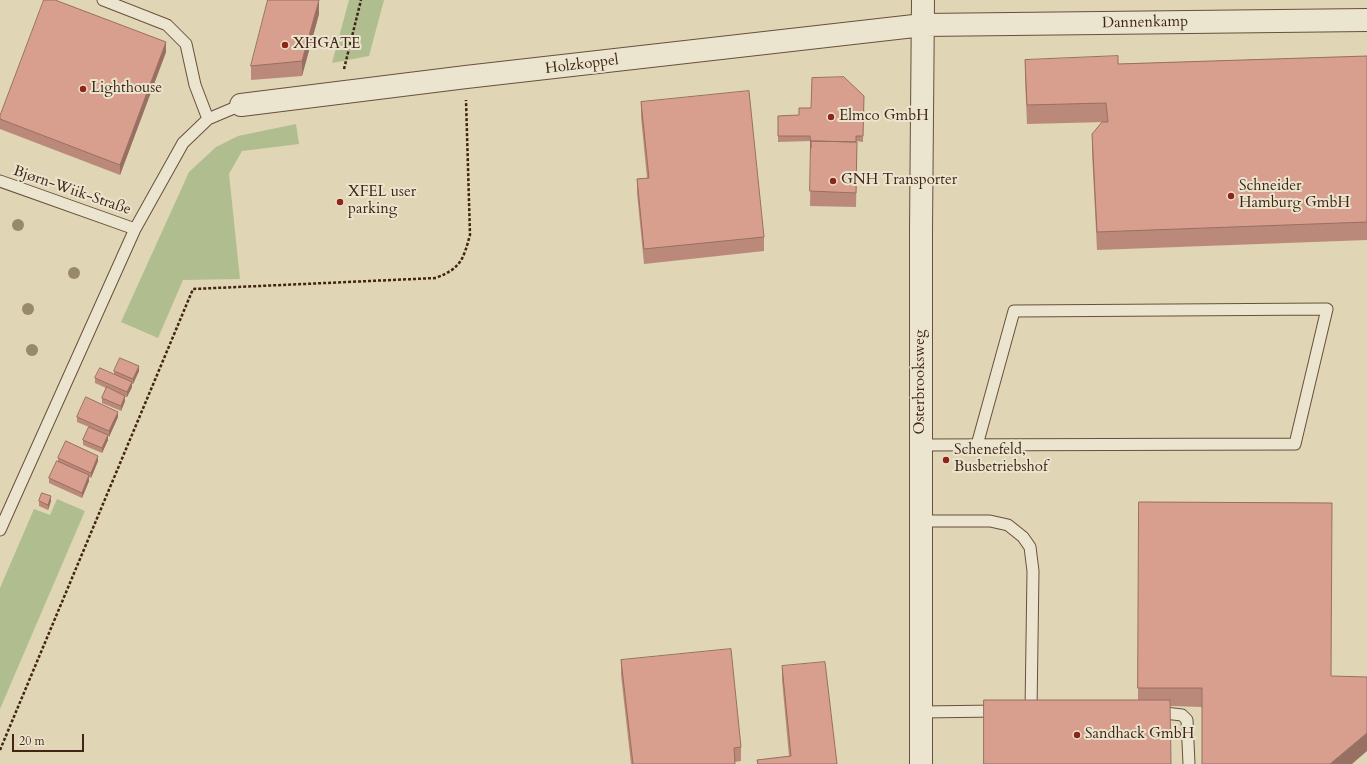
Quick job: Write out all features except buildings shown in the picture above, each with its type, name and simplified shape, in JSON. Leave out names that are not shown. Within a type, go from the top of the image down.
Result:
[{"type":"street","name":"Osterbrooksweg","points":[[921,764],[923,0]]},
{"type":"street","name":"Dannenkamp","points":[[923,25],[1367,20]]},
{"type":"street","name":"Holzkoppel","points":[[241,105],[466,77],[923,25]]},
{"type":"lane","points":[[103,0],[167,25],[186,44],[195,85],[208,119]]},
{"type":"lane","points":[[0,530],[135,229],[183,143],[208,119],[241,105]]},
{"type":"lane","name":"Bjørn-Wiik-Straße","points":[[0,181],[135,229]]},
{"type":"lane","points":[[921,445],[977,445],[1295,444],[1327,309],[1014,311],[977,445]]},
{"type":"lane","points":[[921,521],[990,521],[1008,525],[1023,537],[1030,547],[1033,571],[1031,711]]},
{"type":"lane","points":[[921,712],[1047,711]]},
{"type":"lane","points":[[1142,711],[1182,715],[1187,720],[1189,727],[1189,764]]},
{"type":"path","points":[[347,91],[344,66],[361,0]]},
{"type":"path","points":[[0,750],[193,288],[436,278],[452,271],[465,254],[470,235],[466,77]]},
{"type":"green space","points":[[349,0],[384,0],[369,56],[332,63]]},
{"type":"green space","points":[[296,124],[299,144],[242,151],[229,174],[240,279],[183,280],[158,338],[121,322],[189,172],[216,147],[238,136]]},
{"type":"green space","points":[[57,499],[85,511],[0,709],[0,588],[34,509],[50,515]]},
{"type":"place","name":"XHGATE","points":[[285,45]]},
{"type":"place","name":"Lighthouse","points":[[83,89]]},
{"type":"place","name":"Elmco GmbH","points":[[831,117]]},
{"type":"place","name":"GNH Transporter","points":[[833,181]]},
{"type":"place","name":"Schneider Hamburg GmbH","points":[[1231,196]]},
{"type":"place","name":"XFEL user parking","points":[[340,202]]},
{"type":"place","name":"Schenefeld, Busbetriebshof","points":[[946,460]]},
{"type":"place","name":"Sandhack GmbH","points":[[1077,735]]}]
